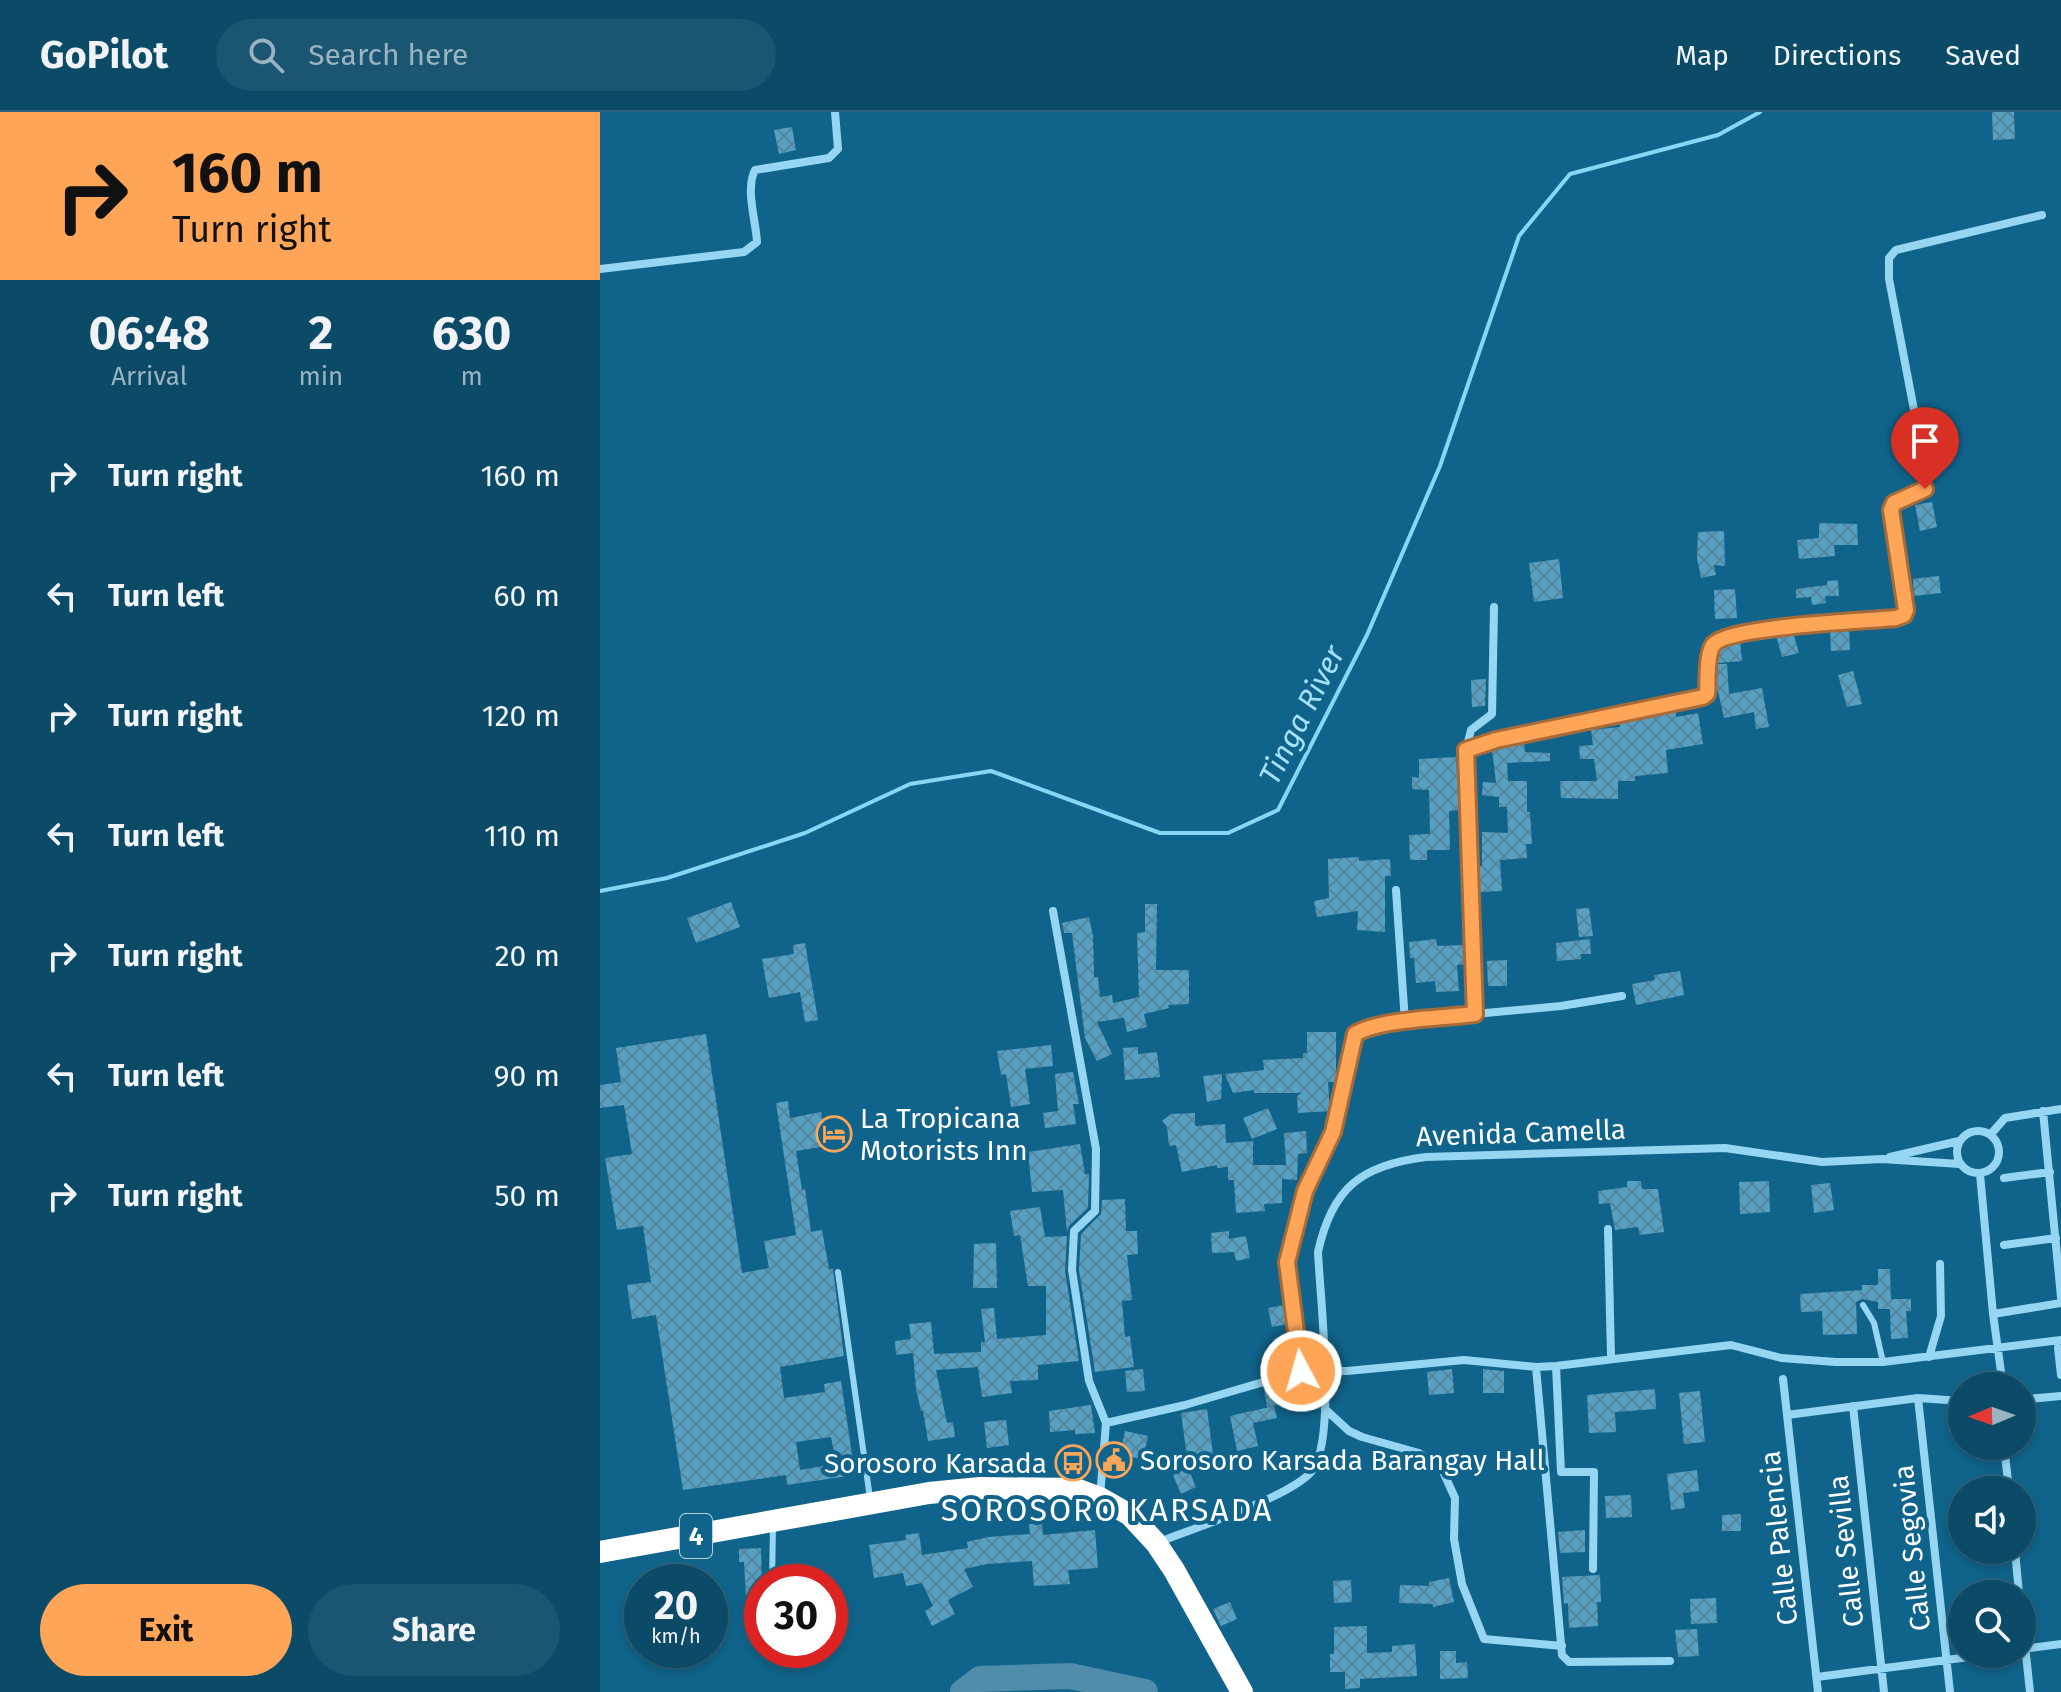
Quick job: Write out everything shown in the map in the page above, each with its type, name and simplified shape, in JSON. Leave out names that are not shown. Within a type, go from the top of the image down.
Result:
[{"type":"highway","name":"4","points":[[600,1552],[929,1493],[980,1488],[1076,1489],[1130,1515],[1156,1543],[1242,1692]]},
{"type":"street","points":[[600,269],[744,252],[757,242],[752,174],[755,170],[829,158],[836,154],[835,112]]},
{"type":"street","points":[[1466,750],[1496,740],[1703,697],[1707,694],[1711,648],[1717,641],[1737,634],[1904,615],[1906,610],[1891,510],[1894,503],[1925,489],[1927,478],[1889,279],[1889,258],[1896,250],[2042,215]]},
{"type":"street","points":[[1475,1014],[1466,750],[1471,730],[1492,714],[1494,607]]},
{"type":"street","points":[[1396,890],[1405,1022]]},
{"type":"street","points":[[1053,911],[1096,1149],[1095,1211],[1074,1231],[1072,1270],[1089,1381],[1106,1423],[1100,1498]]},
{"type":"street","points":[[1301,1371],[1287,1262],[1305,1191],[1333,1132],[1355,1034],[1367,1026],[1561,1006],[1622,996]]},
{"type":"street","points":[[1991,1134],[2005,1118],[2061,1109]]},
{"type":"street","points":[[1993,1314],[2061,1300],[2043,1111]]},
{"type":"street","points":[[1974,1130],[1991,1134],[1997,1141],[1999,1158],[1995,1166],[1980,1174],[1972,1173],[1960,1164],[1956,1152],[1959,1141],[1974,1130]]},
{"type":"street","name":"Avenida Camella","points":[[1882,1159],[1959,1141]]},
{"type":"street","name":"Avenida Camella","points":[[1156,1543],[1289,1490],[1312,1471],[1322,1451],[1325,1409],[1318,1252],[1323,1229],[1332,1206],[1349,1187],[1391,1161],[1426,1157],[1725,1148],[1822,1162],[1882,1159],[1960,1164]]},
{"type":"street","points":[[2004,1178],[2050,1172]]},
{"type":"street","points":[[1980,1174],[2001,1372]]},
{"type":"street","points":[[1608,1229],[1611,1357]]},
{"type":"street","points":[[2004,1245],[2056,1238]]},
{"type":"street","points":[[1929,1357],[1941,1316],[1940,1264]]},
{"type":"street","points":[[1106,1423],[1185,1405],[1301,1371],[1347,1371],[1464,1360],[1556,1366],[1731,1345],[1781,1358],[1883,1362],[2059,1344],[2061,1375]]},
{"type":"street","points":[[1556,1366],[1561,1472],[1594,1472],[1593,1569]]},
{"type":"street","points":[[1536,1367],[1562,1655],[1569,1662],[1670,1661]]},
{"type":"street","name":"Calle Palencia","points":[[1783,1379],[1818,1692]]},
{"type":"street","points":[[2036,1398],[2061,1396]]},
{"type":"street","points":[[1787,1415],[1918,1398],[1948,1400]]},
{"type":"street","name":"Calle Segovia","points":[[1918,1398],[1950,1692]]},
{"type":"street","name":"Calle Sevilla","points":[[1853,1406],[1884,1692]]},
{"type":"street","points":[[1325,1409],[1349,1431],[1419,1453],[1441,1467],[1455,1498],[1454,1539],[1462,1584],[1484,1639],[1562,1646]]},
{"type":"street","points":[[2036,1647],[2061,1644]]},
{"type":"street","points":[[1817,1677],[1947,1662]]},
{"type":"street","points":[[2027,1668],[2030,1692]]},
{"type":"lane","points":[[838,1272],[871,1504]]},
{"type":"lane","points":[[1863,1305],[1874,1323],[1883,1362]]},
{"type":"lane","points":[[772,1564],[773,1522]]},
{"type":"building","points":[[1992,112],[2014,112],[2015,139],[1993,140]]},
{"type":"building","points":[[792,127],[796,150],[779,154],[774,130]]},
{"type":"building","points":[[1932,502],[1937,527],[1920,531],[1915,505]]},
{"type":"building","points":[[1819,523],[1857,524],[1858,545],[1834,545],[1835,556],[1799,559],[1797,540],[1819,538]]},
{"type":"building","points":[[1724,531],[1725,566],[1714,565],[1716,575],[1701,578],[1697,558],[1698,532]]},
{"type":"building","points":[[1559,559],[1563,598],[1534,602],[1529,563]]},
{"type":"building","points":[[1939,576],[1941,593],[1914,596],[1913,579]]},
{"type":"building","points":[[1838,580],[1839,596],[1825,596],[1826,603],[1812,605],[1811,597],[1796,598],[1796,589],[1827,585],[1827,581]]},
{"type":"building","points":[[1735,589],[1737,618],[1715,619],[1714,590]]},
{"type":"building","points":[[1849,628],[1850,650],[1831,651],[1830,630]]},
{"type":"building","points":[[1793,633],[1799,653],[1782,657],[1776,635]]},
{"type":"building","points":[[1740,641],[1742,661],[1718,663],[1718,650]]},
{"type":"building","points":[[1715,664],[1727,664],[1729,694],[1762,688],[1769,727],[1756,729],[1754,712],[1724,718],[1718,691],[1715,691]]},
{"type":"building","points":[[1853,671],[1862,704],[1847,707],[1838,675]]},
{"type":"building","points":[[1486,679],[1485,706],[1472,707],[1471,680]]},
{"type":"building","points":[[1676,713],[1676,717],[1698,713],[1703,744],[1666,750],[1668,773],[1635,776],[1635,781],[1618,781],[1618,799],[1561,798],[1560,781],[1597,781],[1594,759],[1580,759],[1579,746],[1593,745],[1591,730],[1620,727],[1620,722],[1651,715]]},
{"type":"building","points":[[1524,742],[1525,752],[1550,753],[1550,761],[1507,763],[1508,781],[1527,781],[1527,812],[1530,812],[1532,844],[1526,844],[1527,858],[1500,860],[1502,891],[1480,892],[1482,832],[1508,833],[1507,807],[1499,807],[1499,797],[1482,795],[1483,782],[1496,783],[1492,749]]},
{"type":"building","points":[[1456,757],[1459,810],[1449,811],[1450,850],[1427,850],[1427,860],[1410,860],[1409,835],[1430,834],[1429,790],[1412,789],[1412,777],[1419,778],[1419,759]]},
{"type":"building","points":[[1359,857],[1359,861],[1390,859],[1391,876],[1385,876],[1385,932],[1357,930],[1358,911],[1317,917],[1314,901],[1329,898],[1328,859]]},
{"type":"building","points":[[731,902],[740,927],[696,943],[687,918]]},
{"type":"building","points":[[1145,904],[1157,904],[1156,970],[1189,970],[1189,1004],[1168,1005],[1169,1008],[1144,1014],[1147,1027],[1127,1032],[1124,1018],[1097,1022],[1112,1054],[1097,1061],[1085,1038],[1072,933],[1064,933],[1062,923],[1089,917],[1093,936],[1094,977],[1098,977],[1100,997],[1112,995],[1113,1003],[1139,997],[1137,933],[1145,932]]},
{"type":"building","points":[[1589,908],[1593,936],[1579,937],[1576,909]]},
{"type":"building","points":[[1436,939],[1437,946],[1466,945],[1466,964],[1457,965],[1459,991],[1436,992],[1435,981],[1416,983],[1409,942]]},
{"type":"building","points":[[1590,939],[1591,954],[1581,954],[1581,959],[1557,961],[1556,943]]},
{"type":"building","points":[[805,943],[818,1020],[805,1022],[800,992],[769,998],[762,959],[794,954],[793,945]]},
{"type":"building","points":[[1507,960],[1507,986],[1488,986],[1487,961]]},
{"type":"building","points":[[1680,971],[1684,995],[1636,1005],[1632,984],[1655,980],[1654,975]]},
{"type":"building","points":[[1307,1032],[1336,1032],[1336,1082],[1328,1082],[1330,1111],[1298,1113],[1297,1096],[1302,1093],[1254,1093],[1254,1090],[1233,1093],[1225,1074],[1264,1070],[1263,1060],[1303,1058],[1303,1053],[1307,1053]]},
{"type":"building","points":[[706,1034],[742,1273],[769,1268],[764,1241],[796,1235],[776,1103],[788,1101],[790,1118],[821,1112],[827,1146],[796,1151],[811,1232],[822,1230],[829,1269],[833,1269],[844,1356],[780,1367],[784,1398],[825,1392],[824,1384],[841,1381],[855,1475],[787,1485],[786,1475],[683,1490],[656,1315],[632,1319],[627,1285],[651,1282],[643,1226],[617,1230],[605,1158],[632,1154],[624,1105],[600,1108],[600,1085],[621,1082],[616,1048]],"holes":[[[831,1437],[836,1464],[800,1470],[796,1442]]]},
{"type":"building","points":[[1051,1045],[1053,1066],[1025,1069],[1030,1104],[1011,1107],[1006,1074],[1001,1075],[997,1051]]},
{"type":"building","points":[[1138,1047],[1138,1054],[1157,1052],[1160,1077],[1125,1080],[1123,1048]]},
{"type":"building","points":[[1073,1072],[1079,1104],[1073,1104],[1076,1124],[1045,1128],[1043,1113],[1058,1111],[1055,1074]]},
{"type":"building","points":[[1222,1074],[1221,1099],[1207,1102],[1203,1076]]},
{"type":"building","points":[[1268,1108],[1277,1129],[1252,1139],[1243,1118]]},
{"type":"building","points":[[1195,1113],[1195,1126],[1225,1124],[1226,1143],[1253,1141],[1253,1165],[1286,1165],[1284,1133],[1306,1131],[1307,1153],[1298,1154],[1297,1180],[1282,1179],[1282,1203],[1264,1204],[1265,1211],[1236,1213],[1234,1180],[1228,1180],[1228,1167],[1217,1168],[1217,1165],[1182,1172],[1176,1145],[1169,1146],[1167,1127],[1162,1121],[1171,1114]]},
{"type":"building","points":[[1080,1144],[1085,1174],[1089,1174],[1088,1208],[1069,1226],[1067,1232],[1063,1190],[1032,1192],[1028,1152]]},
{"type":"building","points":[[1627,1181],[1641,1181],[1642,1189],[1658,1189],[1664,1232],[1640,1235],[1638,1227],[1615,1230],[1610,1203],[1599,1204],[1598,1191],[1627,1187]]},
{"type":"building","points":[[1769,1181],[1770,1212],[1740,1214],[1739,1182]]},
{"type":"building","points":[[1830,1183],[1834,1210],[1814,1213],[1811,1185]]},
{"type":"building","points":[[1125,1199],[1126,1231],[1137,1231],[1138,1254],[1127,1255],[1132,1300],[1122,1301],[1125,1337],[1130,1336],[1134,1367],[1095,1372],[1079,1270],[1081,1234],[1101,1214],[1102,1200]]},
{"type":"building","points":[[1040,1207],[1045,1237],[1067,1236],[1065,1271],[1079,1361],[1038,1365],[1038,1380],[1010,1381],[1012,1393],[982,1397],[978,1367],[936,1370],[947,1423],[953,1422],[955,1437],[928,1441],[916,1389],[913,1353],[896,1355],[895,1341],[911,1339],[909,1324],[931,1322],[934,1354],[981,1352],[981,1342],[985,1342],[981,1309],[994,1308],[997,1339],[1046,1335],[1046,1286],[1028,1286],[1020,1235],[1014,1236],[1010,1211]]},
{"type":"building","points":[[1229,1231],[1229,1239],[1246,1236],[1250,1258],[1236,1261],[1234,1252],[1212,1253],[1211,1233]]},
{"type":"building","points":[[996,1243],[997,1288],[973,1288],[974,1244]]},
{"type":"building","points":[[1878,1269],[1890,1269],[1891,1299],[1911,1299],[1911,1311],[1906,1311],[1908,1338],[1891,1339],[1890,1309],[1878,1309],[1878,1302],[1862,1299],[1856,1302],[1857,1334],[1823,1335],[1822,1311],[1801,1312],[1800,1294],[1862,1290],[1862,1285],[1878,1285]]},
{"type":"building","points":[[1284,1305],[1288,1324],[1272,1327],[1268,1308]]},
{"type":"building","points":[[1143,1369],[1145,1391],[1127,1392],[1125,1371]]},
{"type":"building","points":[[1452,1369],[1454,1393],[1429,1395],[1427,1372]]},
{"type":"building","points":[[1483,1369],[1504,1371],[1504,1393],[1483,1393]]},
{"type":"building","points":[[1287,1382],[1291,1402],[1267,1407],[1264,1389]]},
{"type":"building","points":[[1655,1389],[1656,1409],[1615,1412],[1616,1432],[1589,1433],[1587,1395]]},
{"type":"building","points":[[1700,1391],[1705,1442],[1684,1444],[1679,1393]]},
{"type":"building","points":[[1091,1405],[1095,1433],[1075,1434],[1075,1430],[1050,1432],[1049,1411]]},
{"type":"building","points":[[1274,1406],[1277,1418],[1253,1423],[1258,1446],[1237,1451],[1230,1416]]},
{"type":"building","points":[[1207,1409],[1213,1454],[1187,1457],[1181,1413]]},
{"type":"building","points":[[1006,1420],[1009,1445],[987,1448],[984,1422]]},
{"type":"building","points":[[1125,1431],[1148,1436],[1143,1459],[1120,1455]]},
{"type":"building","points":[[1188,1468],[1196,1487],[1181,1494],[1173,1475]]},
{"type":"building","points":[[1697,1470],[1699,1491],[1683,1493],[1685,1508],[1671,1510],[1667,1474]]},
{"type":"building","points":[[1631,1495],[1632,1517],[1606,1518],[1605,1496]]},
{"type":"building","points":[[1741,1514],[1741,1531],[1722,1531],[1722,1515]]},
{"type":"building","points":[[1042,1523],[1043,1535],[1095,1530],[1098,1568],[1068,1570],[1070,1584],[1034,1586],[1032,1561],[964,1569],[973,1587],[948,1600],[955,1614],[932,1626],[925,1611],[933,1606],[922,1583],[906,1586],[903,1573],[874,1578],[869,1545],[906,1540],[905,1535],[919,1533],[922,1555],[968,1548],[967,1542],[988,1537],[1030,1534],[1029,1524]]},
{"type":"building","points":[[1585,1530],[1585,1552],[1560,1553],[1558,1532]]},
{"type":"building","points":[[761,1548],[761,1564],[739,1562],[739,1549]]},
{"type":"building","points":[[1600,1575],[1598,1626],[1569,1628],[1568,1603],[1564,1604],[1562,1577]]},
{"type":"building","points":[[1449,1578],[1454,1602],[1433,1607],[1433,1604],[1399,1603],[1400,1585],[1429,1586],[1429,1582]]},
{"type":"building","points":[[1351,1580],[1352,1602],[1334,1603],[1333,1581]]},
{"type":"building","points":[[1716,1598],[1717,1623],[1691,1624],[1690,1599]]},
{"type":"building","points":[[1230,1602],[1237,1619],[1221,1626],[1213,1609]]},
{"type":"building","points":[[1367,1626],[1367,1653],[1392,1652],[1392,1646],[1415,1644],[1417,1676],[1360,1679],[1360,1688],[1345,1689],[1345,1672],[1330,1672],[1334,1627]]},
{"type":"building","points":[[1697,1629],[1699,1656],[1678,1657],[1675,1630]]},
{"type":"building","points":[[1440,1651],[1456,1651],[1456,1663],[1467,1662],[1468,1678],[1440,1679]]},
{"type":"waterway","name":"Tinga River","points":[[600,891],[667,878],[805,833],[910,784],[991,771],[1160,833],[1228,833],[1278,810],[1367,635],[1440,466],[1519,236],[1570,174],[1718,135],[1760,112]]},
{"type":"waterway","points":[[963,1692],[980,1679],[1070,1676],[1145,1692]]},
{"type":"place","name":"La Tropicana Motorists Inn","points":[[834,1134]]},
{"type":"place","name":"Sorosoro Karsada Barangay Hall","points":[[1114,1460]]},
{"type":"place","name":"Sorosoro Karsada","points":[[1073,1463]]},
{"type":"district","name":"SOROSORO KARSADA","points":[[1107,1510]]},
{"type":"route","points":[[1301,1371],[1287,1262],[1305,1191],[1333,1132],[1355,1034],[1367,1026],[1475,1014],[1466,750],[1496,740],[1703,697],[1707,694],[1711,648],[1717,641],[1737,634],[1904,615],[1906,610],[1891,510],[1894,503],[1925,489]]}]
